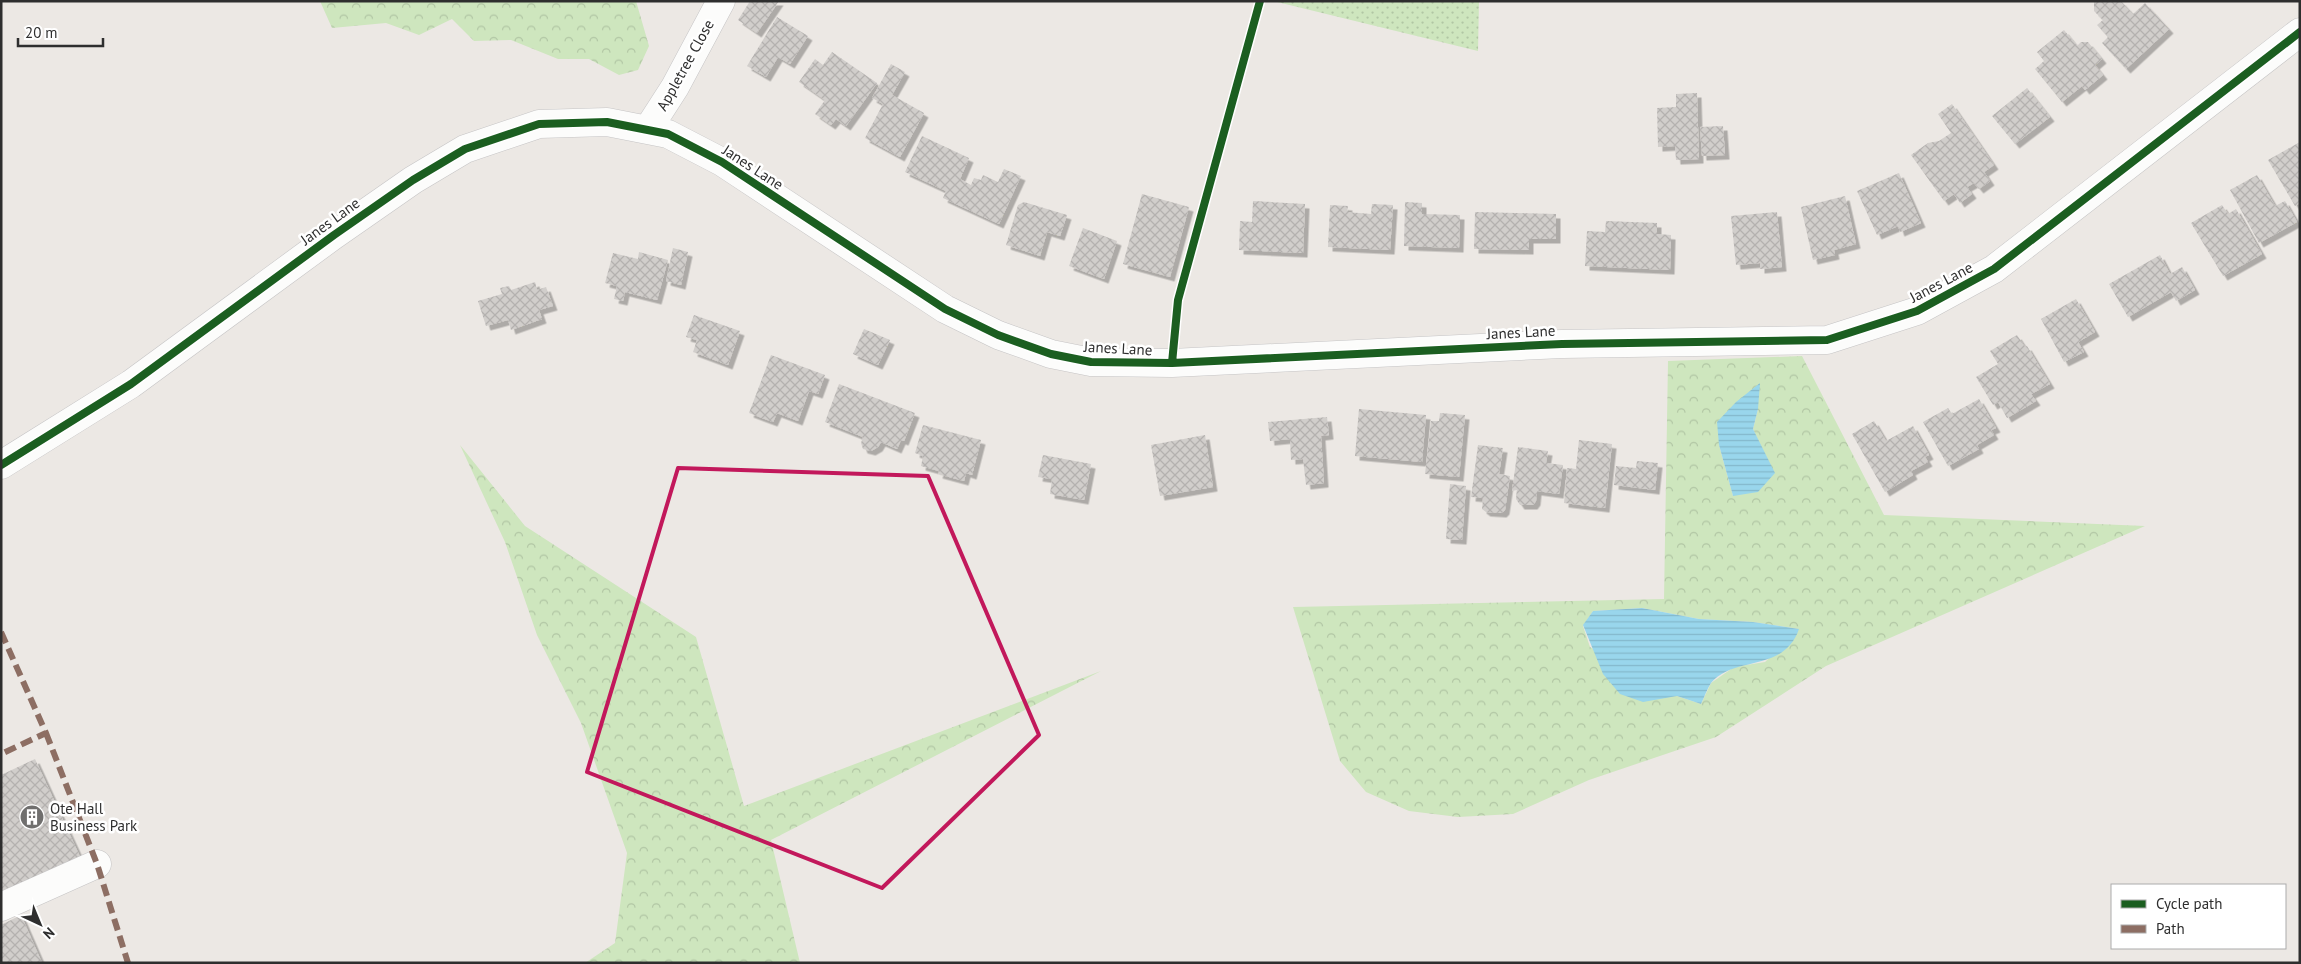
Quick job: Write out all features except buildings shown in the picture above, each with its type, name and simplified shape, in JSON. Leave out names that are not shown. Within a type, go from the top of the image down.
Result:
[{"type":"street","name":"Appletree Close","points":[[648,129],[675,87],[721,1]]},
{"type":"street","name":"Janes Lane","points":[[1,464],[131,384],[334,234],[413,180],[465,149],[539,124],[607,122],[668,134],[722,162],[945,309],[998,335],[1024,345],[1051,354],[1091,362],[1172,364],[1562,344],[1827,340],[1917,312],[1994,269],[2300,32]]},
{"type":"street","points":[[1,907],[97,864]]},
{"type":"highlighted area","points":[[678,468],[928,476],[1039,735],[882,888],[587,772]]},
{"type":"green space","points":[[320,1],[636,1],[649,46],[638,70],[619,75],[589,59],[558,59],[511,40],[474,41],[452,19],[419,35],[386,23],[332,28]]},
{"type":"green space","points":[[1273,1],[1479,1],[1478,51]]},
{"type":"green space","points":[[1802,356],[1884,515],[2145,526],[1826,666],[1716,737],[1589,780],[1513,814],[1458,817],[1409,811],[1366,792],[1340,761],[1293,607],[1664,599],[1668,361]],"holes":[[[1758,409],[1753,429],[1760,445],[1733,496],[1719,445]],[[1642,608],[1699,619],[1753,622],[1799,629],[1765,662],[1734,667],[1711,683],[1701,704],[1677,696],[1590,647],[1583,626],[1593,611]]]},
{"type":"green space","points":[[460,445],[525,526],[696,637],[744,806],[1101,671],[771,840],[800,963],[585,963],[615,943],[627,853],[581,723],[537,635],[505,542]]},
{"type":"water","points":[[1760,383],[1758,409],[1753,429],[1775,473],[1758,492],[1733,496],[1719,445],[1717,422],[1736,402]]},
{"type":"water","points":[[1642,608],[1699,619],[1753,622],[1799,629],[1792,643],[1782,652],[1771,658],[1721,674],[1711,683],[1701,704],[1677,696],[1643,702],[1620,694],[1603,674],[1583,625],[1593,611]]},
{"type":"marked path","points":[[1,632],[46,733],[1,754]]},
{"type":"marked path","points":[[46,733],[97,864],[128,963]]},
{"type":"cycle path","points":[[1172,363],[1178,300],[1260,1]]},
{"type":"cycle path","points":[[1,465],[131,384],[334,235],[413,180],[465,149],[539,124],[607,122],[668,134],[722,162],[945,309],[998,335],[1051,354],[1091,362],[1172,363],[1562,344],[1827,340],[1917,311],[1994,269],[2300,32]]},
{"type":"place","name":"Ote Hall Business Park","points":[[32,817]]}]
